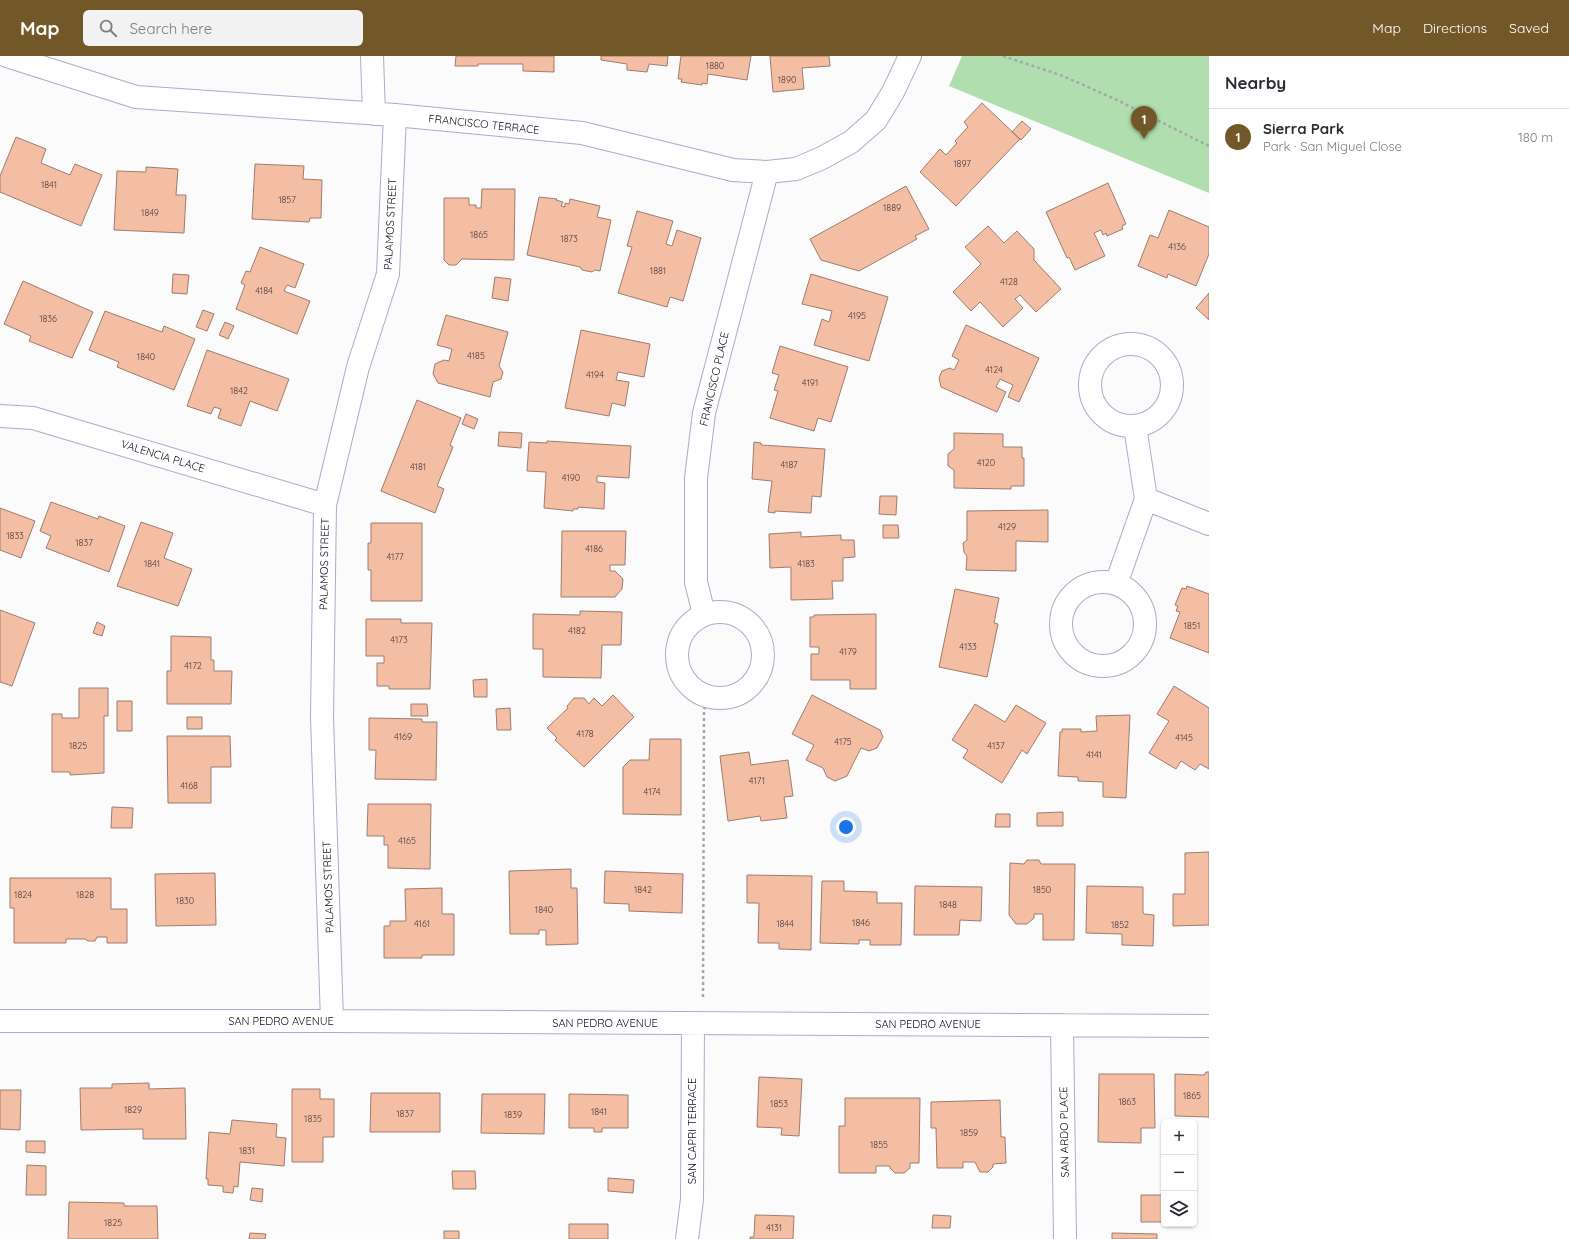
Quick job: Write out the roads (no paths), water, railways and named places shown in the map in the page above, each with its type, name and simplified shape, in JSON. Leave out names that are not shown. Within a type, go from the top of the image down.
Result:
[{"type":"street","name":"FRANCISCO TERRACE","points":[[7,56],[136,98],[385,114],[582,133],[733,170],[767,172],[796,169],[822,158],[851,142],[876,120],[893,92],[910,56]]},
{"type":"street","name":"PALAMOS STREET","points":[[332,1021],[322,717],[325,505],[358,367],[388,274],[385,114],[372,56]]},
{"type":"street","name":"FRANCISCO PLACE","points":[[704,614],[696,582],[696,478],[704,413],[767,172]]},
{"type":"street","name":"VALENCIA PLACE","points":[[0,416],[33,418],[325,505]]},
{"type":"street","points":[[1116,584],[1146,499],[1135,426]]},
{"type":"street","points":[[1146,499],[1209,524]]},
{"type":"street","points":[[719,612],[733,614],[746,620],[756,630],[762,644],[764,658],[760,672],[752,685],[741,694],[727,698],[712,698],[699,693],[688,685],[680,673],[676,659],[677,645],[683,632],[692,622],[704,614],[719,612]]},
{"type":"street","name":"SAN PEDRO AVENUE","points":[[0,1021],[332,1021],[1209,1026]]},
{"type":"street","name":"SAN CAPRI TERRACE","points":[[687,1239],[692,1199],[692,1023]]},
{"type":"street","name":"SAN ARDO PLACE","points":[[1062,1025],[1065,1239]]},
{"type":"place","name":"Sierra Park","points":[[1144,139]]}]
